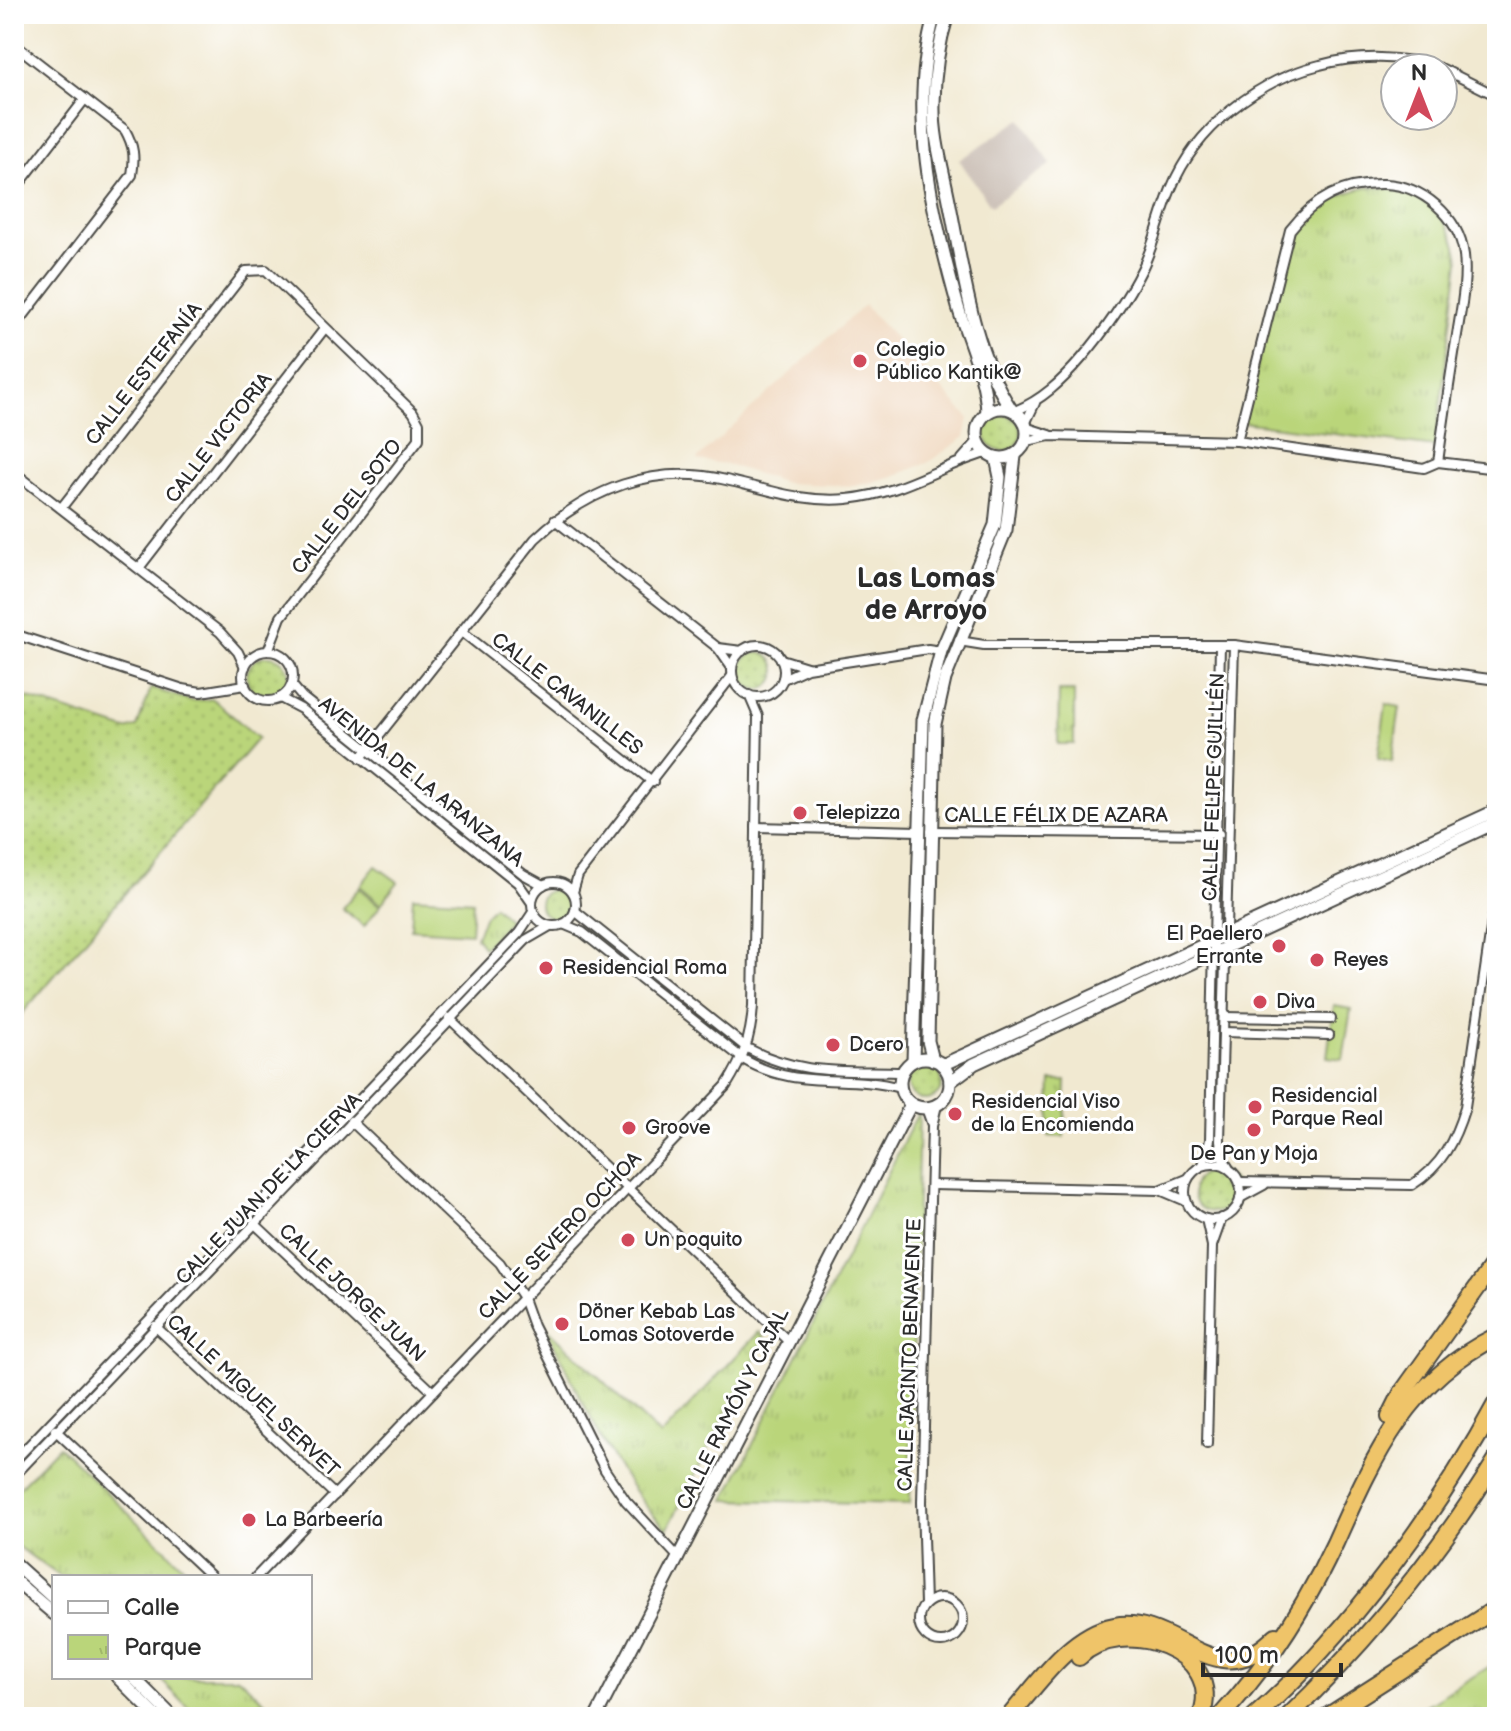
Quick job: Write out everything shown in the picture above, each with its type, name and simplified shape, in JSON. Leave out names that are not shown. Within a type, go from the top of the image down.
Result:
[{"type":"highway","points":[[1220,1717],[1265,1662],[1297,1615],[1335,1543],[1371,1454],[1402,1393],[1497,1260]]},
{"type":"highway","points":[[1354,1497],[1419,1392],[1452,1363],[1497,1336]]},
{"type":"highway","points":[[1254,1717],[1312,1658],[1370,1591],[1445,1490],[1497,1402]]},
{"type":"highway","points":[[1288,1717],[1387,1613],[1467,1508],[1497,1459]]},
{"type":"highway","points":[[1327,1717],[1497,1608]]},
{"type":"highway","points":[[1009,1717],[1052,1668],[1084,1639],[1113,1626],[1146,1626],[1179,1640],[1199,1655],[1239,1658],[1266,1646],[1297,1615]]},
{"type":"highway","points":[[1025,1717],[1086,1650],[1115,1639],[1157,1643],[1179,1651],[1196,1667],[1204,1708],[1201,1717]]},
{"type":"street","points":[[935,14],[922,72],[921,119],[950,278],[985,390],[987,413],[978,426],[978,441],[962,460]]},
{"type":"street","points":[[948,14],[936,71],[934,104],[938,149],[972,307],[996,387],[1027,425],[1050,436]]},
{"type":"street","points":[[14,328],[132,175],[135,160],[133,143],[125,130],[16,49]]},
{"type":"street","points":[[987,413],[1035,403],[1076,365],[1115,315],[1143,267],[1179,172],[1194,150],[1235,107],[1265,87],[1299,71],[1327,63],[1379,59]]},
{"type":"street","points":[[1459,78],[1497,96]]},
{"type":"street","points":[[14,191],[85,99]]},
{"type":"street","points":[[1237,441],[1290,230],[1303,213],[1333,191],[1352,186],[1388,184],[1417,191],[1436,205],[1452,225],[1464,254],[1463,293],[1438,462]]},
{"type":"street","name":"CALLE DEL SOTO","points":[[257,268],[266,270],[413,412],[419,423],[419,439],[281,617],[273,652]]},
{"type":"street","name":"CALLE ESTEFANÍA","points":[[62,507],[246,271],[257,268]]},
{"type":"street","name":"CALLE VICTORIA","points":[[139,568],[325,328]]},
{"type":"street","points":[[905,1097],[903,1072],[913,1061],[925,831],[935,724],[945,679],[959,641],[1000,552],[1011,505],[1015,456],[1027,441],[1027,425],[1035,403]]},
{"type":"street","points":[[1027,441],[1050,436],[1237,441],[1424,468],[1438,462],[1497,469]]},
{"type":"street","points":[[950,1082],[928,1041],[923,720],[941,651],[995,525],[1000,477],[991,456],[978,441]]},
{"type":"street","points":[[361,758],[461,631],[555,520],[599,492],[653,476],[701,476],[796,497],[844,499],[913,485],[962,460],[1015,456]]},
{"type":"street","points":[[14,472],[220,632],[238,652],[245,667],[245,685],[260,699],[280,698],[292,685],[291,665],[273,652],[252,658],[245,667]]},
{"type":"street","points":[[555,520],[718,648],[739,689],[749,695],[768,695],[783,679],[807,668],[928,649],[941,651]]},
{"type":"street","name":"CALLE CAVANILLES","points":[[461,631],[653,782]]},
{"type":"street","points":[[14,634],[183,689],[201,692],[245,685]]},
{"type":"street","points":[[959,641],[984,645],[1234,645],[1497,680]]},
{"type":"street","name":"CALLE FELIPE GUILLÉN","points":[[1203,1165],[1210,1140],[1220,645]]},
{"type":"street","name":"CALLE FELIPE GUILLÉN","points":[[1228,1167],[1222,1157],[1220,1140],[1234,645]]},
{"type":"street","points":[[718,648],[742,651],[763,646],[781,659],[807,668]]},
{"type":"street","points":[[742,651],[718,699],[578,875],[563,884],[543,885],[532,908],[550,926],[563,924],[582,932],[743,1059],[764,1072],[787,1078],[882,1083],[905,1097],[932,1106],[947,1095],[950,1082],[974,1064],[1497,810]]},
{"type":"street","points":[[238,652],[252,658]]},
{"type":"street","points":[[781,659],[783,679]]},
{"type":"street","name":"AVENIDA DE LA ARANZANA","points":[[292,685],[302,697],[523,874],[543,885]]},
{"type":"street","points":[[718,699],[739,689]]},
{"type":"street","name":"CALLE SEVERO OCHOA","points":[[258,1575],[726,1086],[743,1059],[753,1006],[758,716],[749,695]]},
{"type":"street","name":"CALLE SEVERO OCHOA","points":[[758,716],[768,695]]},
{"type":"street","name":"AVENIDA DE LA ARANZANA","points":[[280,698],[293,703],[518,883],[532,908]]},
{"type":"street","points":[[1226,941],[1497,822]]},
{"type":"street","name":"CALLE FÉLIX DE AZARA","points":[[756,827],[1229,834]]},
{"type":"street","points":[[578,875],[573,892],[575,911],[747,1048],[790,1067],[903,1072]]},
{"type":"street","points":[[563,884],[573,892]]},
{"type":"street","points":[[1240,1182],[1264,1185],[1412,1185],[1450,1146],[1465,1107],[1497,887]]},
{"type":"street","name":"CALLE JUAN DE LA CIERVA","points":[[14,1461],[519,933],[532,908]]},
{"type":"street","points":[[563,924],[575,911]]},
{"type":"street","name":"CALLE JUAN DE LA CIERVA","points":[[14,1476],[257,1226],[526,940],[550,926]]},
{"type":"street","points":[[913,1061],[937,1062],[1214,947]]},
{"type":"street","points":[[443,1012],[787,1340]]},
{"type":"street","points":[[1224,1017],[1331,1019]]},
{"type":"street","points":[[1223,1032],[1329,1035]]},
{"type":"street","name":"CALLE RAMÓN Y CAJAL","points":[[596,1717],[901,1116],[905,1097]]},
{"type":"street","name":"CALLE JACINTO BENAVENTE","points":[[925,1604],[922,1585],[932,1106]]},
{"type":"street","points":[[345,1114],[500,1263],[523,1298],[533,1326],[605,1470],[626,1501],[679,1558]]},
{"type":"street","points":[[1160,1190],[1187,1179],[1203,1165],[1228,1167],[1240,1182],[1236,1209],[1222,1218],[1206,1219],[1190,1209],[1186,1201],[1187,1179]]},
{"type":"street","points":[[931,1185],[1160,1190],[1186,1201]]},
{"type":"street","points":[[1240,1198],[1264,1185]]},
{"type":"street","name":"CALLE JORGE JUAN","points":[[247,1218],[433,1392]]},
{"type":"street","points":[[1212,1246],[1222,1218]]},
{"type":"street","points":[[1206,1219],[1212,1246],[1207,1444]]},
{"type":"street","name":"CALLE MIGUEL SERVET","points":[[149,1320],[335,1495]]},
{"type":"street","points":[[49,1424],[210,1575]]},
{"type":"street","points":[[14,1563],[52,1597]]},
{"type":"street","points":[[14,1580],[52,1612]]},
{"type":"street","points":[[922,1585],[935,1598],[953,1601],[962,1611],[963,1626],[955,1638],[941,1642],[923,1633],[919,1621],[925,1604],[935,1598]]},
{"type":"street","points":[[119,1679],[157,1717]]},
{"type":"street","points":[[135,1679],[173,1717]]},
{"type":"shaded area","points":[[1021,119],[1051,164],[991,206],[959,160]]},
{"type":"shaded area","name":"Colegio Público Kantik@","points":[[864,305],[969,418],[965,437],[927,463],[883,480],[854,486],[786,483],[726,464],[696,460]]},
{"type":"green space","points":[[1369,187],[1402,192],[1429,206],[1449,229],[1455,244],[1459,261],[1435,447],[1241,422],[1294,233],[1327,202]]},
{"type":"green space","points":[[1003,415],[1016,420],[1021,433],[1016,446],[1003,451],[990,446],[985,433],[990,420]]},
{"type":"green space","points":[[758,653],[771,658],[776,671],[771,684],[758,689],[745,684],[740,671],[745,658]]},
{"type":"green space","points":[[268,656],[283,662],[289,677],[283,692],[268,698],[253,692],[247,677],[253,662]]},
{"type":"green space","points":[[14,687],[22,696],[126,730],[137,727],[151,688],[192,701],[213,699],[258,738],[14,1023]]},
{"type":"green space","points":[[1059,691],[1074,691],[1074,744],[1058,744]]},
{"type":"green space","points":[[1386,704],[1400,707],[1392,761],[1378,758]]},
{"type":"green space","points":[[376,866],[398,882],[381,904],[360,886]]},
{"type":"green space","points":[[359,888],[380,906],[364,926],[342,908]]},
{"type":"green space","points":[[554,890],[564,894],[568,904],[564,914],[554,918],[544,914],[540,904],[544,894]]},
{"type":"green space","points":[[413,897],[473,901],[471,933],[411,929]]},
{"type":"green space","points":[[494,906],[509,920],[484,948],[476,937],[485,915]]},
{"type":"green space","points":[[1334,1006],[1351,1009],[1343,1059],[1327,1057]]},
{"type":"green space","points":[[925,1066],[937,1071],[942,1083],[937,1095],[925,1100],[913,1095],[908,1083],[913,1071]]},
{"type":"green space","points":[[1051,1081],[1066,1081],[1064,1137],[1049,1136]]},
{"type":"green space","points":[[919,1111],[910,1504],[725,1500]]},
{"type":"green space","points":[[1214,1170],[1229,1176],[1235,1191],[1229,1206],[1214,1212],[1199,1206],[1193,1191],[1199,1176]]},
{"type":"green space","points":[[545,1326],[661,1436],[759,1332],[765,1338],[667,1530],[613,1459]]},
{"type":"green space","points":[[59,1446],[192,1575],[58,1575],[14,1544],[14,1493]]},
{"type":"green space","points":[[1497,1662],[1497,1713],[1490,1717],[1407,1717]]},
{"type":"green space","points":[[160,1679],[240,1679],[281,1717],[198,1717]]},
{"type":"place","name":"Colegio Público Kantik@","points":[[860,361]]},
{"type":"place","name":"Telepizza","points":[[800,813]]},
{"type":"place","name":"El Paellero Errante","points":[[1279,946]]},
{"type":"place","name":"Reyes","points":[[1317,960]]},
{"type":"place","name":"Residencial Roma","points":[[546,968]]},
{"type":"place","name":"Diva","points":[[1260,1002]]},
{"type":"place","name":"Dcero","points":[[833,1045]]},
{"type":"place","name":"Residencial Parque Real","points":[[1255,1107]]},
{"type":"place","name":"Residencial Viso de la Encomienda","points":[[955,1114]]},
{"type":"place","name":"Groove","points":[[629,1128]]},
{"type":"place","name":"De Pan y Moja","points":[[1254,1130]]},
{"type":"place","name":"Un poquito","points":[[628,1240]]},
{"type":"place","name":"Döner Kebab Las Lomas Sotoverde","points":[[562,1324]]},
{"type":"place","name":"La Barbeería","points":[[249,1520]]},
{"type":"district","name":"Las Lomas de Arroyo","points":[[926,594]]}]
